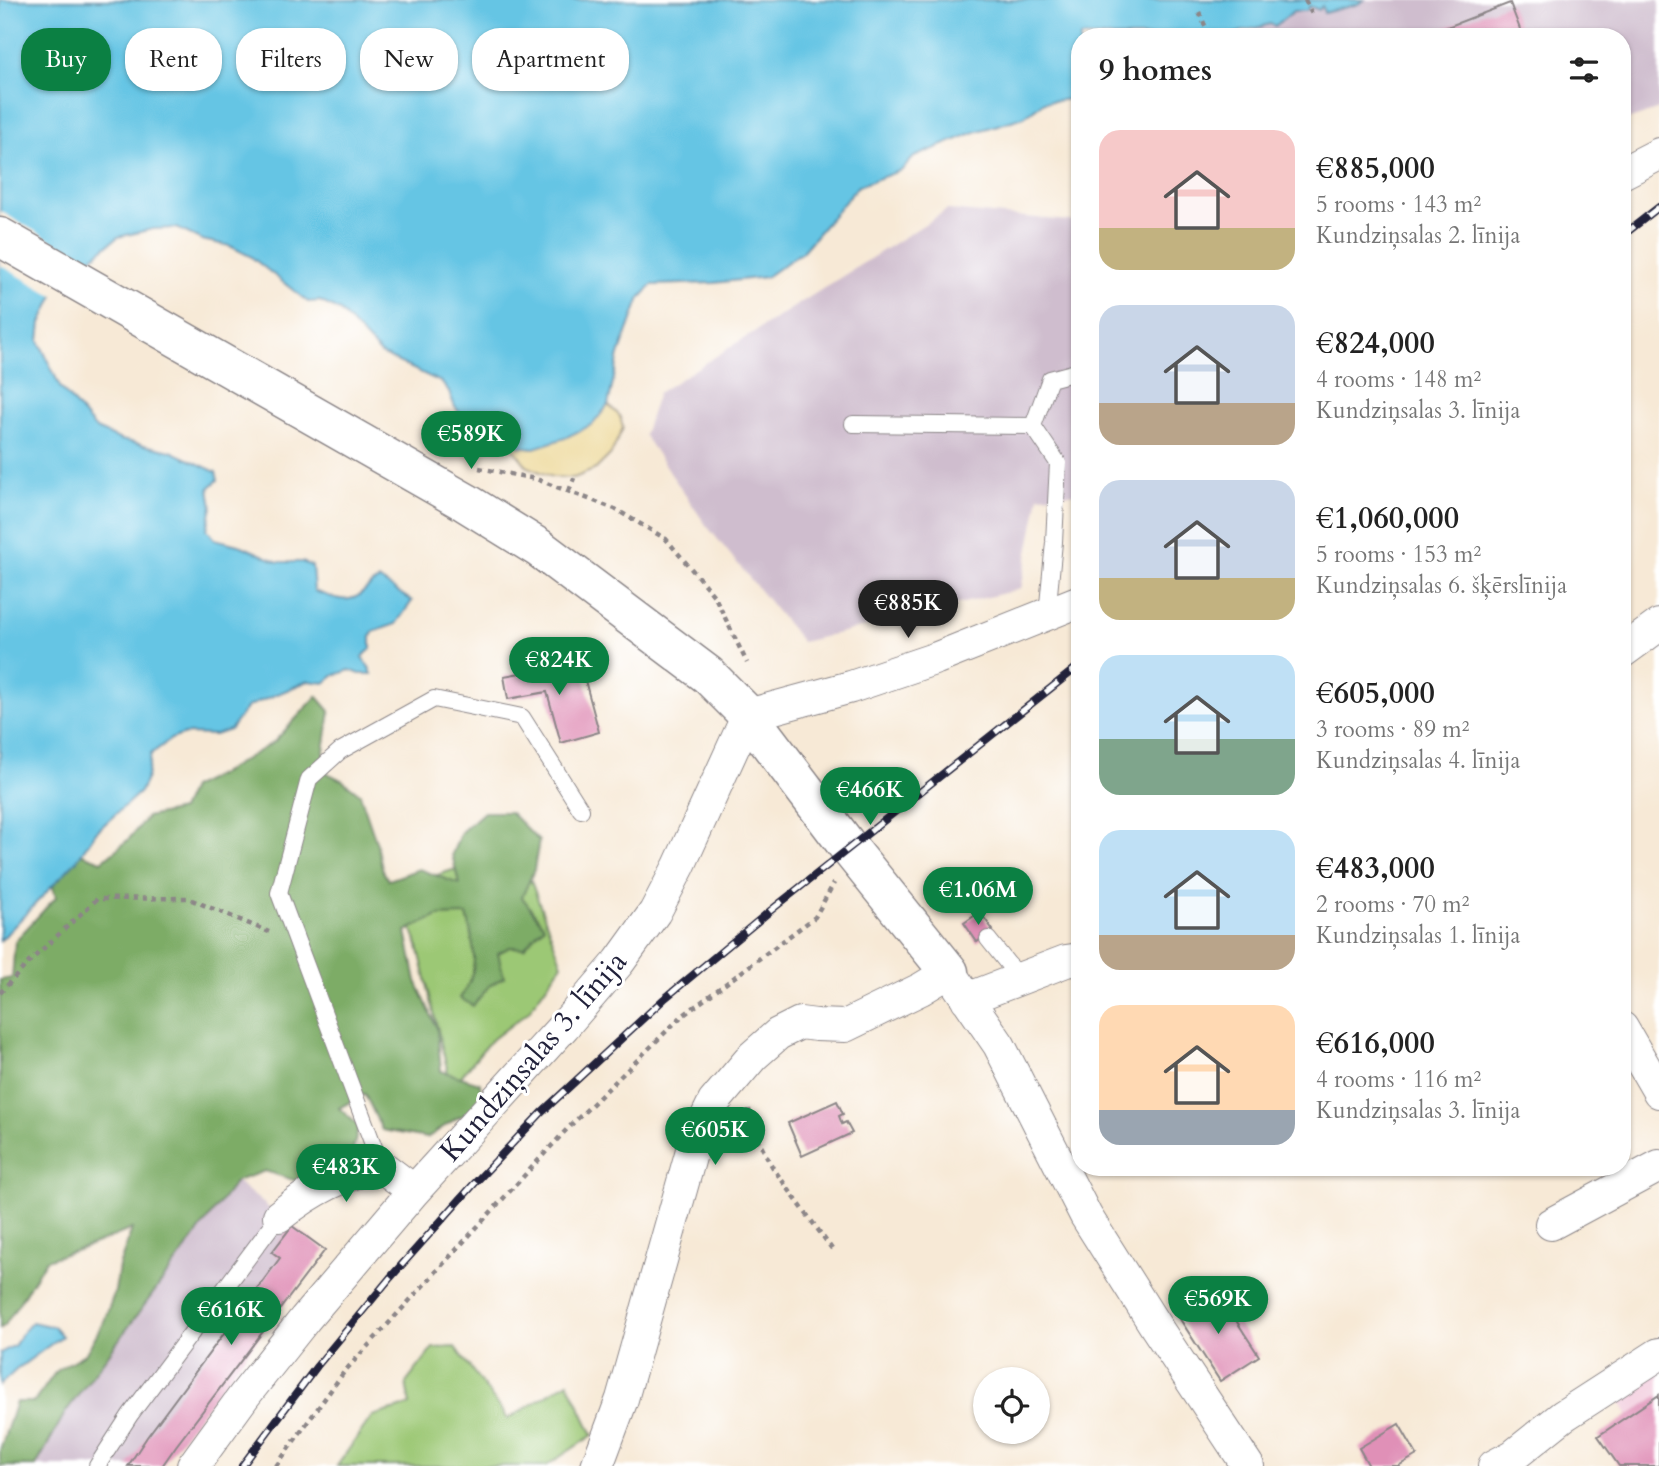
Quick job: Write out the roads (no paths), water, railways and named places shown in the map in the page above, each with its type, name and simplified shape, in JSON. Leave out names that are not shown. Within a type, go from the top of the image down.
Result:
[{"type":"street","points":[[1631,168],[1659,154]]},
{"type":"street","points":[[0,237],[465,502],[539,548],[708,675],[748,715],[958,986],[999,1045],[1086,1216],[1156,1327],[1235,1462]]},
{"type":"street","points":[[748,715],[851,687],[937,658],[1071,605]]},
{"type":"street","points":[[1631,645],[1659,625]]},
{"type":"street","name":"Kundziņsalas 3. līnija","points":[[193,1466],[305,1319],[414,1191],[619,962],[655,912],[748,715]]},
{"type":"street","points":[[597,1466],[622,1399],[694,1143],[714,1102],[753,1056],[778,1034],[800,1023],[845,1026],[921,989],[1022,978],[1071,960]]},
{"type":"street","points":[[1631,1044],[1659,1092]]},
{"type":"street","points":[[279,1216],[328,1184],[359,1170],[381,1166],[414,1191]]},
{"type":"street","points":[[1551,1224],[1659,1166]]},
{"type":"street","points":[[1509,1463],[1563,1416],[1659,1354]]},
{"type":"lane","points":[[1033,426],[1050,379],[1071,373]]},
{"type":"lane","points":[[853,424],[1033,426]]},
{"type":"lane","points":[[1033,426],[1058,463],[1047,615]]},
{"type":"lane","points":[[381,1166],[279,893],[309,779],[340,751],[434,699],[522,717],[581,810]]},
{"type":"lane","points":[[988,939],[1022,978]]},
{"type":"lane","points":[[97,1466],[138,1405],[279,1216]]},
{"type":"water","points":[[0,0],[1364,0],[1324,13],[1322,6],[1319,10],[1309,6],[1307,11],[1294,11],[1275,26],[1270,24],[1256,28],[1071,28],[1071,99],[1044,102],[1024,117],[975,132],[914,157],[902,170],[858,186],[802,252],[766,277],[714,283],[652,285],[640,298],[619,355],[608,405],[593,424],[565,438],[534,448],[510,445],[470,426],[441,382],[381,354],[340,311],[320,301],[308,302],[250,256],[230,246],[202,240],[177,228],[153,229],[118,237],[55,293],[41,323],[39,341],[60,387],[96,429],[121,440],[171,451],[216,472],[218,480],[209,488],[212,507],[207,529],[215,539],[242,546],[278,562],[302,562],[312,566],[314,591],[332,597],[356,597],[380,580],[412,601],[396,624],[373,632],[371,649],[362,657],[372,674],[360,674],[350,670],[335,675],[325,683],[308,681],[247,707],[230,730],[215,735],[185,734],[171,739],[151,754],[147,777],[140,792],[96,832],[77,860],[0,941]]},
{"type":"water","points":[[32,1322],[54,1327],[62,1336],[0,1385],[0,1353],[15,1345]]},
{"type":"railway","points":[[1631,229],[1659,207]]},
{"type":"railway","points":[[242,1466],[317,1366],[390,1278],[541,1113],[664,999],[770,911],[1071,672]]}]
